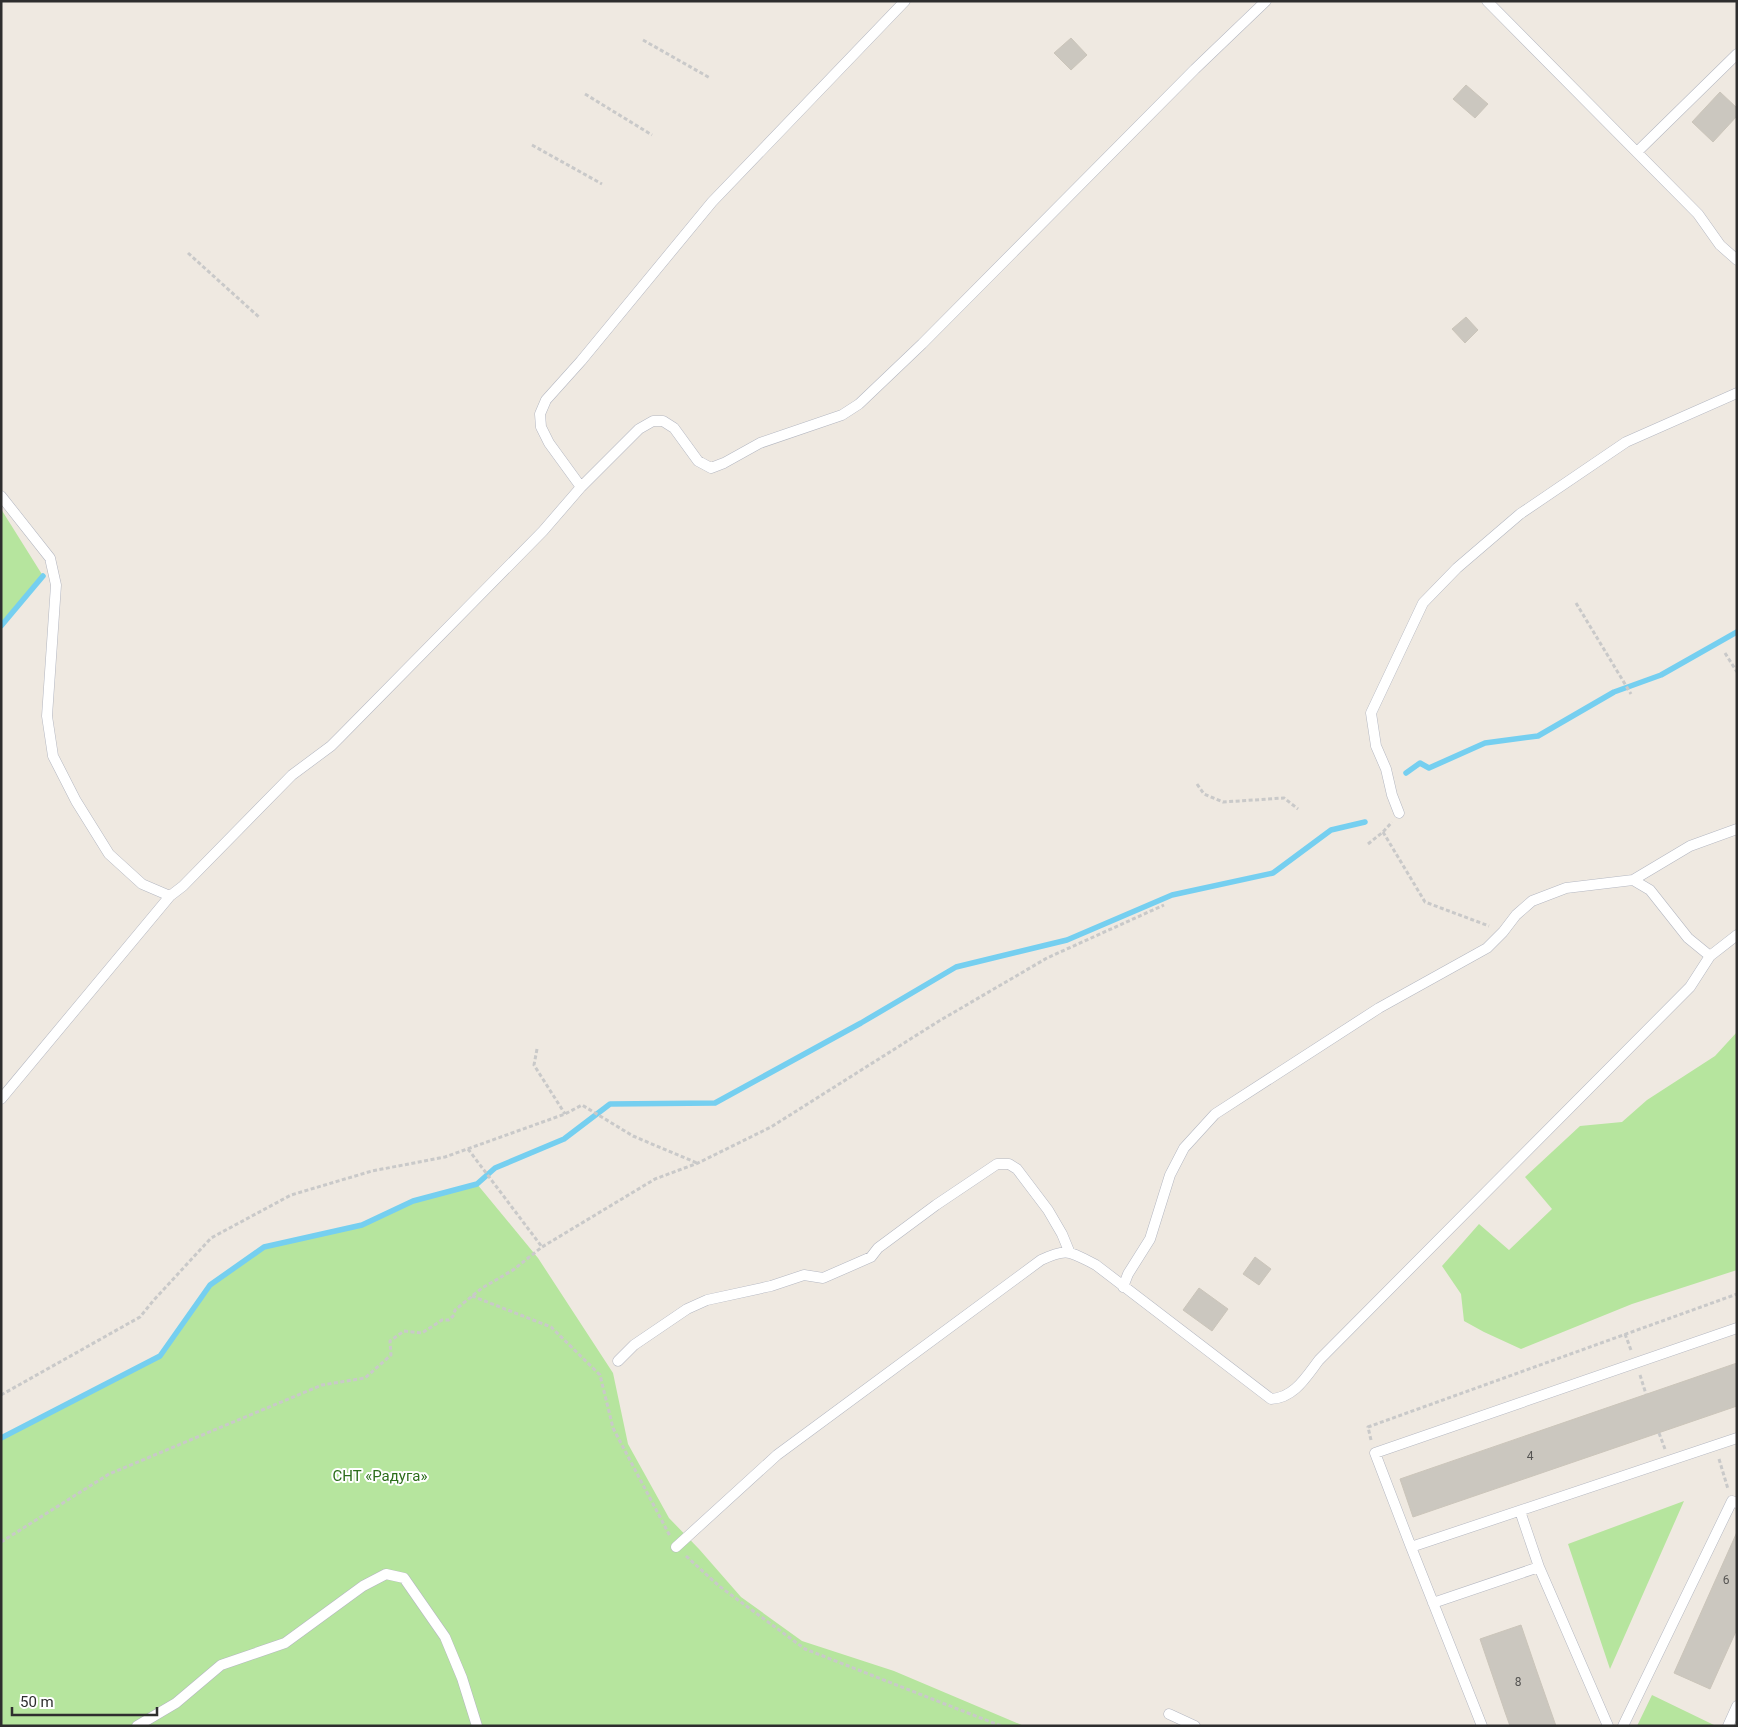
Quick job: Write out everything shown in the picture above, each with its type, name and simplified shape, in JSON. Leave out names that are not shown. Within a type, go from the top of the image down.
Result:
[{"type":"lane","points":[[581,486],[548,443],[541,427],[540,414],[546,400],[581,362],[712,202],[904,1]]},
{"type":"lane","points":[[1,1099],[170,896],[184,886],[292,775],[336,742],[543,531],[581,486],[639,428],[653,421],[663,421],[674,428],[698,461],[711,468],[760,443],[842,415],[859,404],[922,344],[1194,69],[1266,1]]},
{"type":"lane","points":[[1487,1],[1698,214],[1720,245],[1737,260]]},
{"type":"lane","points":[[1637,152],[1737,54]]},
{"type":"lane","points":[[1400,813],[1392,795],[1386,769],[1376,746],[1371,713],[1424,604],[1457,568],[1520,514],[1626,442],[1737,393]]},
{"type":"lane","points":[[1,496],[50,558],[56,585],[47,716],[53,756],[76,801],[109,854],[142,884],[170,896]]},
{"type":"lane","points":[[1124,1287],[1128,1274],[1150,1239],[1170,1175],[1184,1148],[1216,1114],[1379,1008],[1487,948],[1516,915],[1532,901],[1566,888],[1633,880],[1690,846],[1737,829]]},
{"type":"lane","points":[[1633,880],[1650,890],[1688,938],[1710,956]]},
{"type":"lane","points":[[676,1547],[777,1455],[1040,1260],[1057,1253],[1069,1251],[1096,1265],[1271,1399],[1281,1398],[1293,1392],[1319,1360],[1690,987],[1710,956],[1737,935]]},
{"type":"lane","points":[[618,1361],[634,1345],[687,1309],[706,1300],[771,1286],[804,1275],[823,1278],[870,1256],[885,1242],[997,1164],[1009,1164],[1017,1169],[1048,1210],[1062,1234],[1069,1251]]},
{"type":"lane","points":[[1482,1726],[1375,1453],[1737,1328]]},
{"type":"lane","points":[[1411,1548],[1737,1438]]},
{"type":"lane","points":[[1623,1726],[1734,1502]]},
{"type":"lane","points":[[1520,1511],[1539,1567],[1608,1726]]},
{"type":"lane","points":[[1433,1603],[1539,1567]]},
{"type":"lane","points":[[137,1726],[176,1703],[221,1665],[285,1643],[363,1586],[386,1574],[404,1578],[445,1637],[462,1678],[477,1726]]},
{"type":"lane","points":[[1728,1726],[1737,1706]]},
{"type":"lane","points":[[1169,1714],[1195,1726]]},
{"type":"path","points":[[643,40],[710,78]]},
{"type":"path","points":[[586,94],[652,135]]},
{"type":"path","points":[[532,146],[602,184]]},
{"type":"path","points":[[188,253],[260,318]]},
{"type":"path","points":[[1576,603],[1632,694]]},
{"type":"path","points":[[1725,653],[1737,672]]},
{"type":"path","points":[[1197,784],[1204,794],[1223,802],[1284,798],[1298,809]]},
{"type":"path","points":[[1368,844],[1383,832],[1425,902],[1503,932]]},
{"type":"path","points":[[1,1542],[109,1474],[322,1385],[365,1378],[391,1355],[390,1341],[404,1331],[422,1333],[442,1320],[449,1320],[454,1316],[455,1310],[482,1288],[513,1270],[542,1247],[655,1179],[698,1163],[771,1127],[939,1021],[1046,958],[1164,905]]},
{"type":"path","points":[[537,1049],[534,1065],[566,1114]]},
{"type":"path","points":[[1,1395],[140,1317],[211,1238],[291,1195],[372,1171],[445,1157],[566,1114],[582,1105],[633,1136],[698,1163]]},
{"type":"path","points":[[468,1149],[542,1247]]},
{"type":"path","points":[[1375,1453],[1368,1427],[1737,1294]]},
{"type":"path","points":[[1714,1446],[1734,1502]]},
{"type":"green space","points":[[1,509],[43,576],[1,626]]},
{"type":"green space","points":[[1737,1032],[1737,1270],[1632,1304],[1521,1349],[1464,1321],[1461,1294],[1442,1266],[1479,1224],[1509,1250],[1552,1209],[1525,1177],[1580,1126],[1622,1122],[1647,1100],[1715,1056]]},
{"type":"green space","name":"СНТ «Радуга»","points":[[477,1184],[538,1258],[613,1373],[628,1444],[669,1518],[741,1597],[802,1641],[894,1671],[1024,1726],[1,1726],[1,1438],[160,1356],[210,1285],[264,1247],[362,1225],[413,1201]]},
{"type":"green space","points":[[1684,1501],[1610,1669],[1568,1544]]},
{"type":"green space","points":[[1652,1695],[1714,1725],[1714,1726],[1637,1726]]},
{"type":"building","points":[[1071,38],[1087,55],[1071,70],[1054,53]]},
{"type":"building","points":[[1466,85],[1488,104],[1475,118],[1453,99]]},
{"type":"building","points":[[1720,92],[1737,108],[1737,116],[1713,142],[1692,122]]},
{"type":"building","points":[[1466,317],[1478,330],[1465,343],[1452,329]]},
{"type":"building","points":[[1255,1257],[1271,1269],[1259,1285],[1243,1274]]},
{"type":"building","points":[[1199,1288],[1228,1309],[1212,1331],[1183,1310]]},
{"type":"building","points":[[1737,1363],[1737,1406],[1413,1517],[1400,1479]]},
{"type":"building","points":[[1737,1532],[1737,1629],[1710,1689],[1674,1673]]},
{"type":"building","points":[[1521,1625],[1556,1726],[1510,1726],[1505,1712],[1480,1639]]},
{"type":"waterway","points":[[1,626],[43,576]]},
{"type":"waterway","points":[[1406,773],[1420,763],[1429,768],[1485,743],[1538,736],[1614,692],[1661,675],[1737,632]]},
{"type":"waterway","points":[[1,1438],[160,1356],[210,1285],[264,1247],[362,1225],[413,1201],[477,1184],[495,1168],[564,1139],[610,1104],[715,1103],[861,1023],[956,967],[1067,940],[1172,895],[1273,873],[1331,830],[1365,822]]}]
